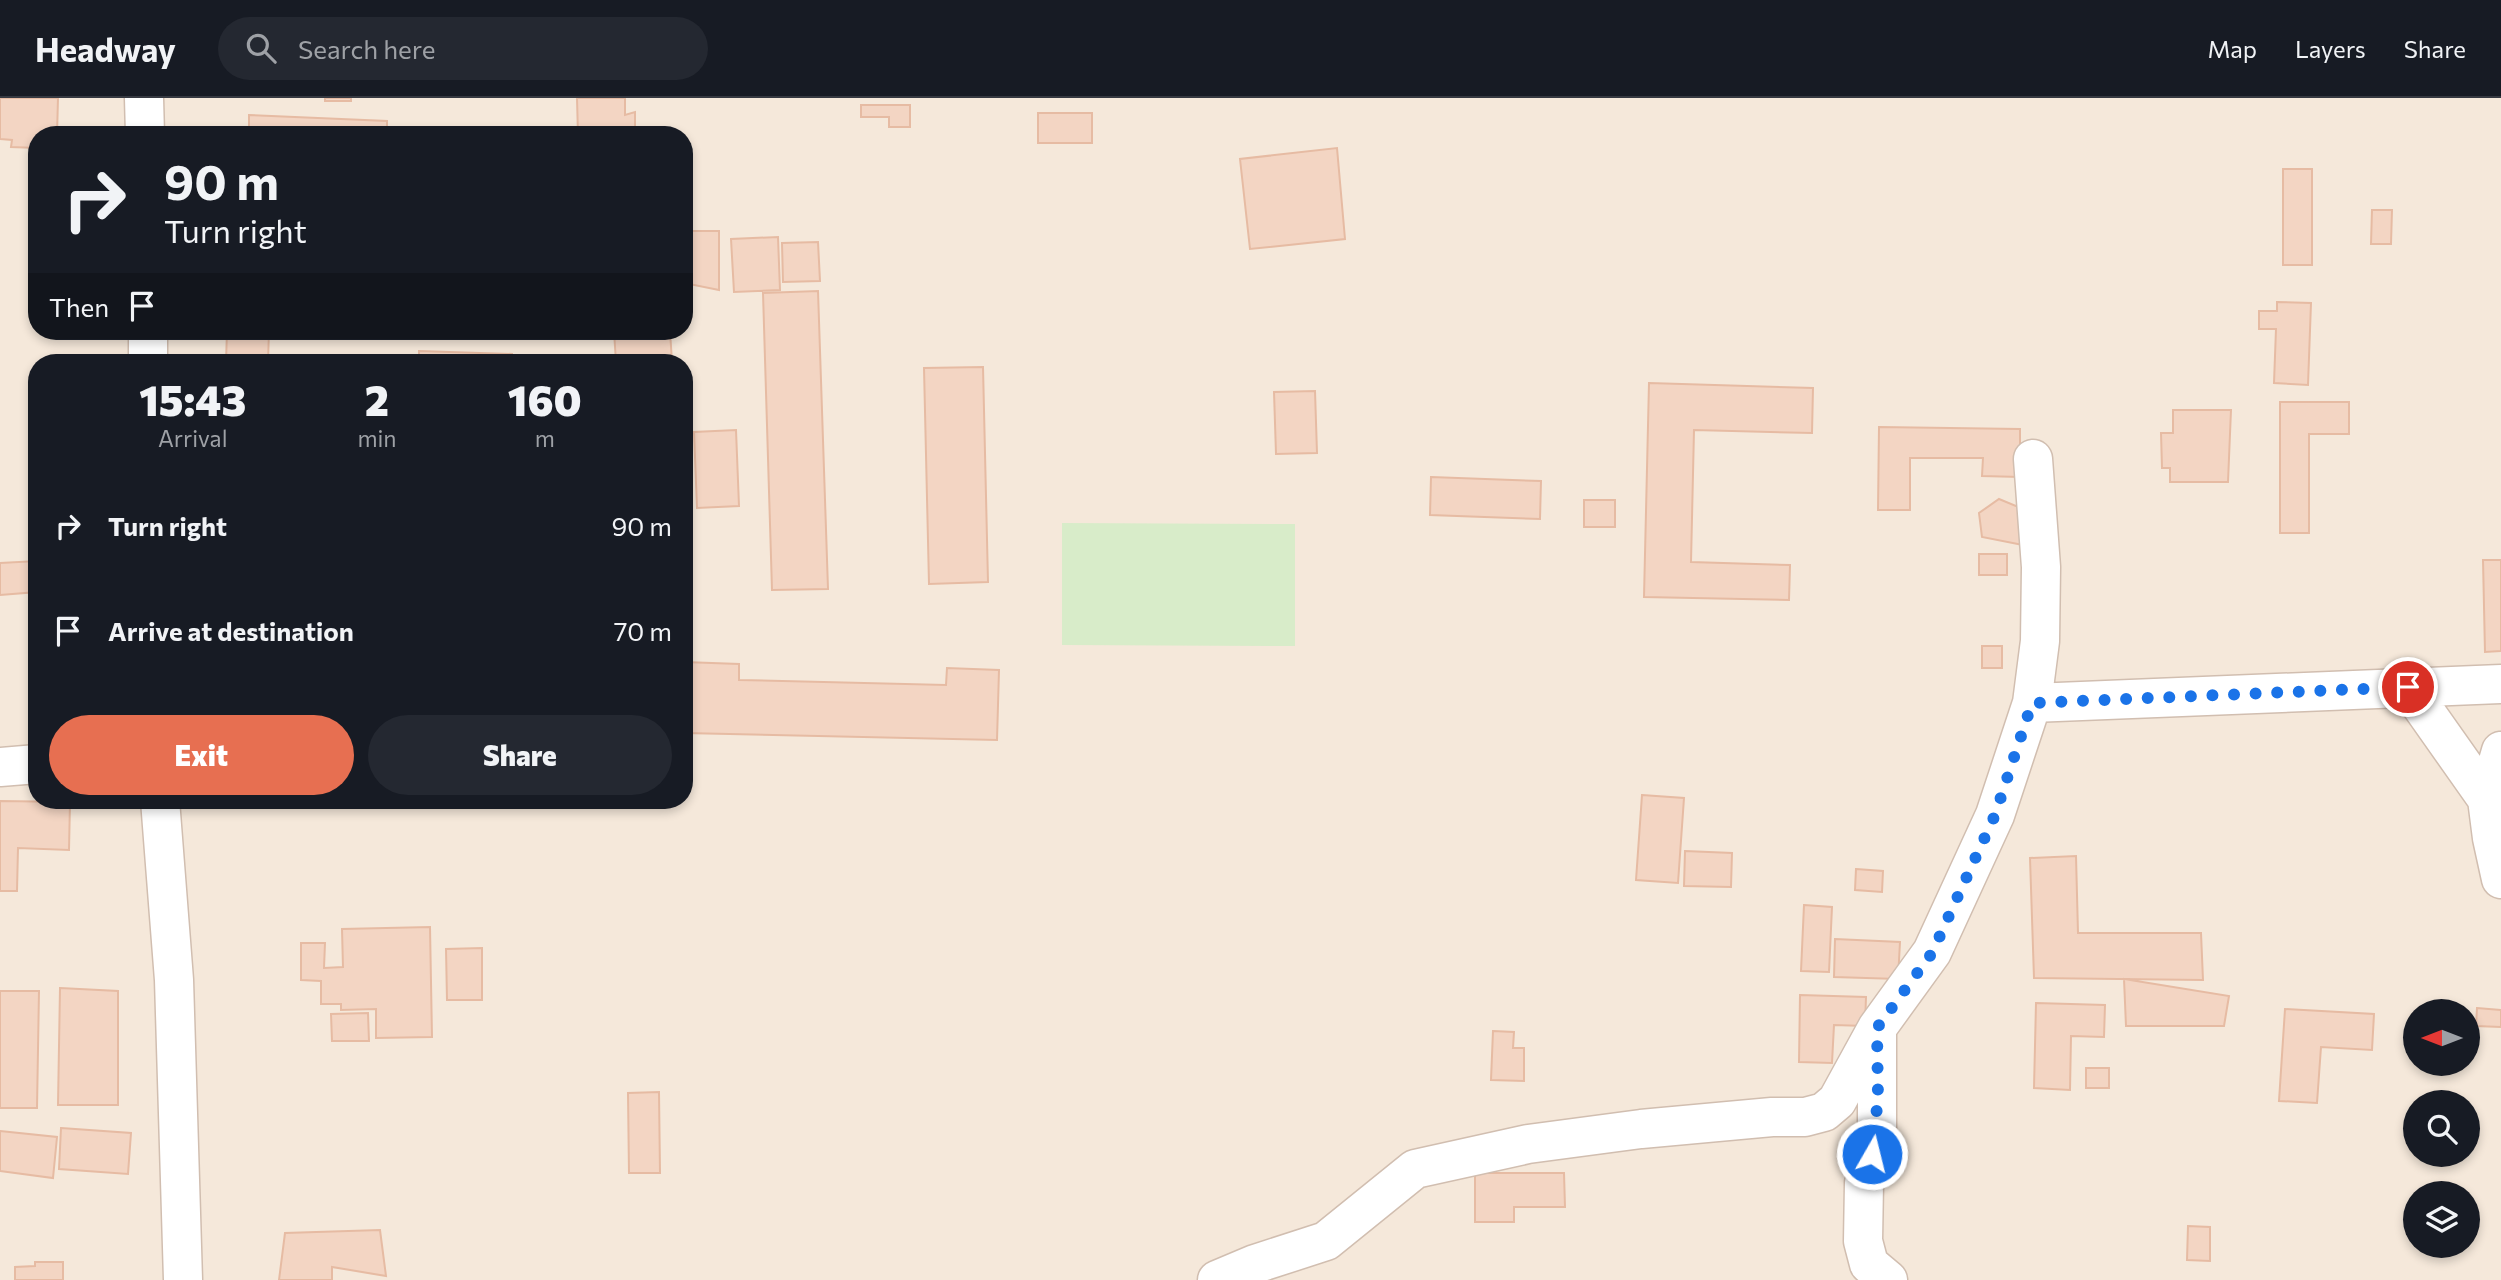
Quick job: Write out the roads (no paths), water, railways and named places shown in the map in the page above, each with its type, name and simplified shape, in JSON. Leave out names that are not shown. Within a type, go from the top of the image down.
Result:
[{"type":"street","points":[[144,98],[145,126]]},
{"type":"street","points":[[1217,1280],[1255,1264],[1326,1241],[1415,1170],[1528,1144],[1641,1129],[1772,1117],[1805,1117],[1824,1112],[1837,1101],[1877,1028],[1932,953],[1995,815],[2032,703],[2040,641],[2041,567],[2033,459]]},
{"type":"street","points":[[2032,703],[2501,684]]},
{"type":"street","points":[[2408,687],[2487,799]]},
{"type":"street","points":[[2501,751],[2487,799],[2501,879]]},
{"type":"street","points":[[0,767],[28,765]]},
{"type":"street","points":[[161,809],[174,980],[183,1280]]},
{"type":"street","points":[[1877,1028],[1877,1129],[1864,1182],[1863,1241],[1869,1264],[1888,1280]]}]
